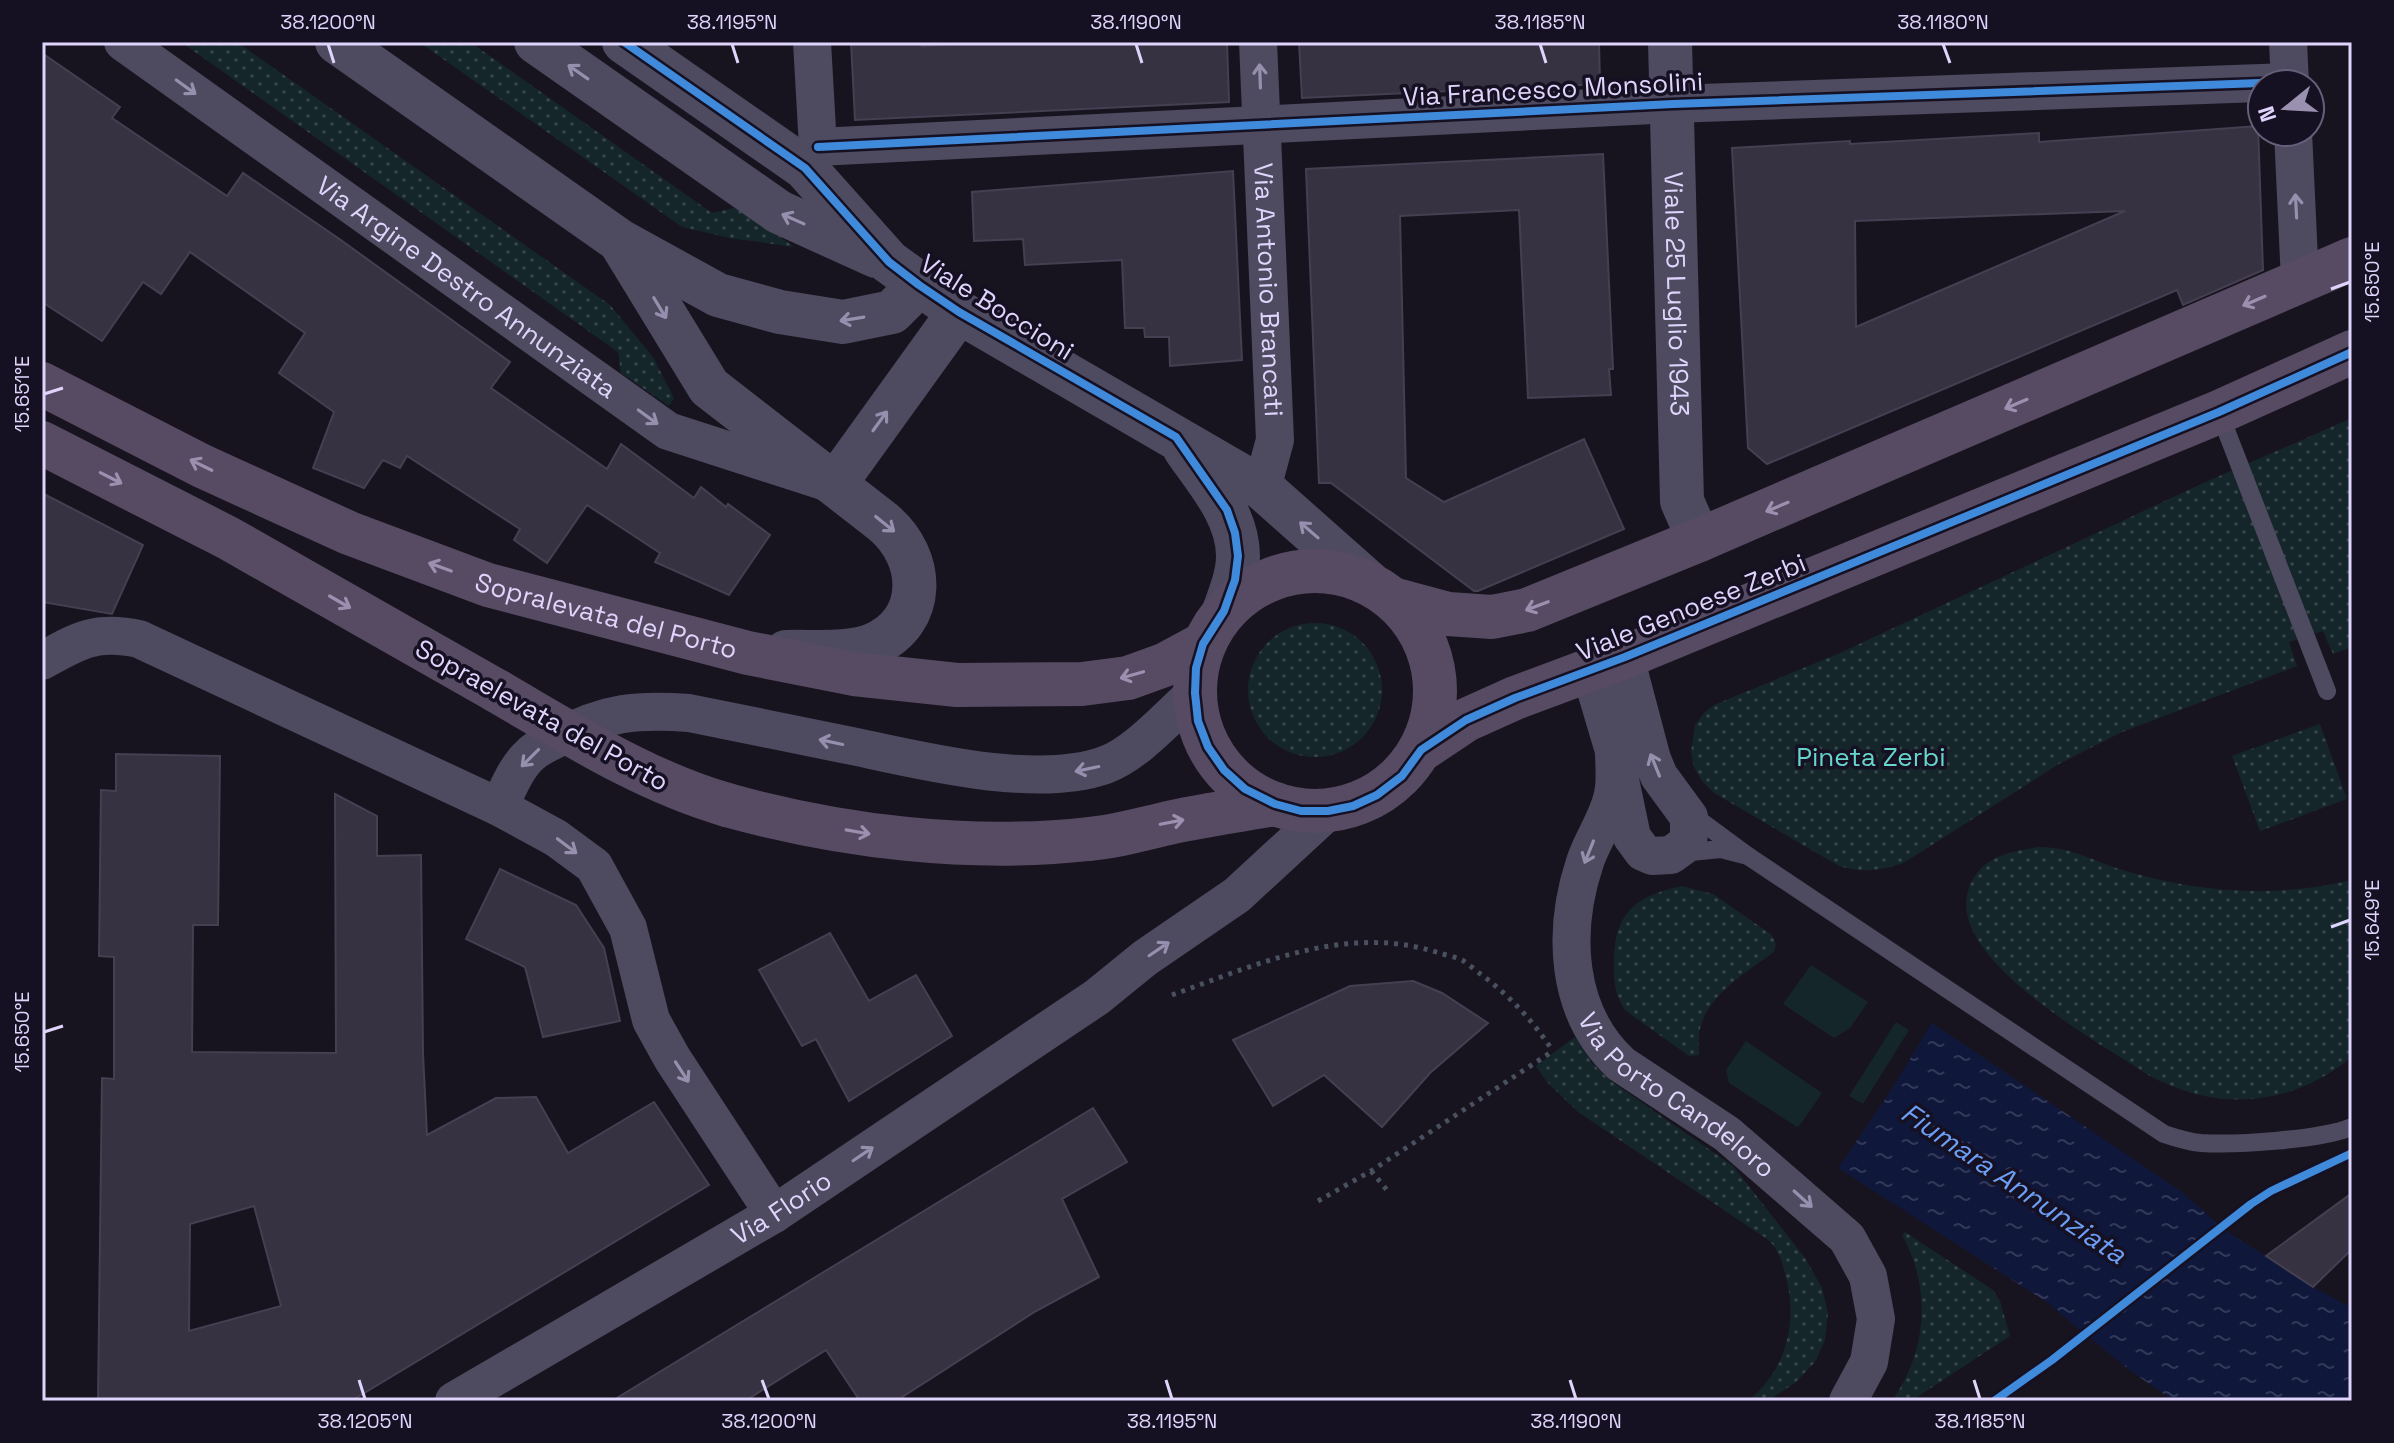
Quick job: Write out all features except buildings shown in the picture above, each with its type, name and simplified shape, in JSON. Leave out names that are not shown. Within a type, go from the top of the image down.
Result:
[{"type":"main road","points":[[1214,628],[1259,583],[1281,574],[1306,570],[1338,572],[1448,614],[1492,617],[1527,610],[1699,540],[2352,259]]},
{"type":"main road","name":"Viale Genoese Zerbi","points":[[1421,750],[1466,720],[1515,698],[1608,663],[2219,412],[2352,352]]},
{"type":"main road","name":"Sopralevata del Porto","points":[[42,384],[202,466],[349,533],[488,585],[748,653],[854,674],[957,685],[1082,684],[1128,678],[1164,665],[1214,628]]},
{"type":"main road","name":"Sopraelevata del Porto","points":[[42,443],[228,538],[632,768],[686,793],[768,816],[869,834],[967,843],[1023,844],[1092,839],[1275,804]]},
{"type":"main road","name":"Viale Genoese Zerbi","points":[[1214,628],[1196,668],[1195,693],[1198,721],[1208,747],[1224,770],[1245,789],[1275,804],[1301,811],[1328,811],[1353,806],[1377,795],[1402,776],[1421,750],[1431,726],[1436,701],[1435,676],[1429,651],[1415,623],[1382,591]]},
{"type":"street","name":"Via Argine Destro Annunziata","points":[[123,42],[668,431],[835,484]]},
{"type":"street","name":"Via Argine Destro Annunziata","points":[[337,42],[620,241],[718,295],[780,312],[843,322],[892,312],[904,274]]},
{"type":"street","name":"Viale Boccioni","points":[[536,42],[779,212],[904,274],[959,312],[1262,488],[1382,591]]},
{"type":"street","name":"Viale Boccioni","points":[[624,42],[811,157],[904,274]]},
{"type":"street","points":[[811,157],[812,42]]},
{"type":"street","name":"Via Antonio Brancati","points":[[1258,42],[1275,440],[1262,488]]},
{"type":"street","name":"Viale 25 Luglio 1943","points":[[1670,42],[1682,501],[1699,540]]},
{"type":"street","points":[[2288,42],[2289,68]]},
{"type":"street","name":"Via Francesco Monsolini","points":[[811,157],[1261,123],[1673,104],[2246,84]]},
{"type":"street","points":[[2294,148],[2300,281]]},
{"type":"street","name":"Via Argine Destro Annunziata","points":[[620,241],[709,387],[897,533],[913,563],[915,583],[911,603],[902,621],[889,635],[871,646],[848,650],[748,653]]},
{"type":"street","points":[[835,484],[959,312]]},
{"type":"street","name":"Viale Boccioni","points":[[1176,437],[1227,510],[1235,533],[1237,568],[1214,628]]},
{"type":"street","points":[[42,661],[77,641],[114,634],[139,639],[499,807],[556,838],[594,866],[628,928],[651,1020],[672,1058],[774,1214]]},
{"type":"street","points":[[1608,663],[1659,776],[1689,817],[1686,844],[1671,855],[1652,856],[1643,852],[1632,837],[1614,751],[1608,663]]},
{"type":"street","points":[[499,807],[514,776],[531,753],[579,726],[614,714],[648,710],[689,713],[933,763],[1001,772],[1066,774],[1105,765],[1127,754],[1195,693]]},
{"type":"street","name":"Via Porto Candeloro","points":[[1614,751],[1613,796],[1586,859],[1576,890],[1572,918],[1573,964],[1583,1011],[1592,1031],[1621,1064],[1727,1134],[1847,1238],[1868,1276],[1876,1319],[1869,1362],[1848,1401]]},
{"type":"street","name":"Via Florio","points":[[454,1401],[774,1214],[1097,997],[1145,958],[1237,895],[1328,811]]},
{"type":"lane","points":[[2219,412],[2327,691]]},
{"type":"lane","points":[[1684,808],[1748,856],[2164,1134],[2200,1143],[2227,1142],[2335,1133],[2352,1127]]},
{"type":"lane","points":[[1671,855],[1721,849],[1748,856]]},
{"type":"path","points":[[1170,996],[1270,959],[1318,946],[1367,941],[1418,946],[1463,961],[1506,993],[1529,1017],[1553,1051]]},
{"type":"path","points":[[1318,1201],[1371,1171],[1561,1045]]},
{"type":"path","points":[[1371,1171],[1387,1190]]},
{"type":"green space","points":[[181,42],[237,42],[610,305],[653,357],[674,398],[669,406],[621,373],[618,352]]},
{"type":"green space","points":[[419,42],[470,42],[712,213],[739,207],[794,247],[682,227]]},
{"type":"green space","name":"Pineta Zerbi","points":[[2352,418],[2352,647],[2333,654],[2323,631],[2289,642],[2297,666],[2122,732],[2059,764],[1905,862],[1881,869],[1856,870],[1839,866],[1714,793],[1694,767],[1691,752],[1695,725],[1714,705],[1840,653],[2199,485]]},
{"type":"green space","points":[[1315,623],[1341,628],[1362,643],[1377,664],[1382,690],[1377,716],[1362,737],[1341,752],[1315,757],[1289,752],[1268,737],[1253,716],[1248,690],[1253,664],[1268,643],[1289,628]]},
{"type":"green space","points":[[2320,724],[2347,799],[2260,831],[2232,756]]},
{"type":"green space","points":[[2038,847],[2073,852],[2154,878],[2210,888],[2267,891],[2352,880],[2352,1057],[2305,1086],[2280,1094],[2254,1099],[2202,1096],[2150,1076],[2065,1021],[2002,970],[1980,942],[1967,915],[1969,888],[1980,869],[2006,854]]},
{"type":"green space","points":[[1682,886],[1713,894],[1772,935],[1776,944],[1774,952],[1730,985],[1711,1005],[1700,1029],[1699,1055],[1689,1056],[1626,1011],[1617,994],[1614,975],[1618,931],[1630,909],[1652,895]]},
{"type":"green space","points":[[1811,965],[1868,1002],[1850,1028],[1834,1038],[1783,1004]]},
{"type":"green space","points":[[1896,1022],[1909,1030],[1863,1104],[1849,1096]]},
{"type":"green space","points":[[1575,1037],[1592,1063],[1611,1081],[1733,1166],[1805,1258],[1822,1288],[1828,1313],[1825,1340],[1815,1362],[1796,1382],[1768,1401],[1748,1401],[1772,1375],[1786,1345],[1789,1295],[1777,1251],[1767,1239],[1578,1112],[1547,1082],[1536,1066]]},
{"type":"green space","points":[[1746,1041],[1822,1093],[1797,1127],[1729,1083],[1726,1070]]},
{"type":"green space","points":[[1905,1232],[1993,1290],[2000,1301],[2010,1336],[1911,1401],[1892,1401],[1913,1362],[1921,1320],[1918,1277],[1902,1235]]},
{"type":"water","name":"Fiumara Annunziata","points":[[1932,1023],[2182,1192],[2225,1230],[2313,1287],[2352,1308],[2352,1401],[2174,1401],[2128,1369],[2045,1301],[1838,1168]]},
{"type":"cycle path","points":[[624,42],[805,168],[889,262],[919,285],[959,312],[1176,437],[1227,510],[1235,533],[1238,556],[1235,580],[1224,611],[1203,644],[1196,668],[1198,721],[1208,747],[1224,770],[1245,789],[1275,804],[1301,811],[1328,811],[1353,806],[1377,795],[1402,776],[1421,750],[1466,720],[1515,698],[1625,657],[2219,412],[2352,352]]},
{"type":"cycle path","points":[[818,147],[1673,104],[2246,84]]},
{"type":"cycle path","points":[[1994,1401],[2052,1360],[2251,1204],[2271,1191],[2352,1153]]}]
